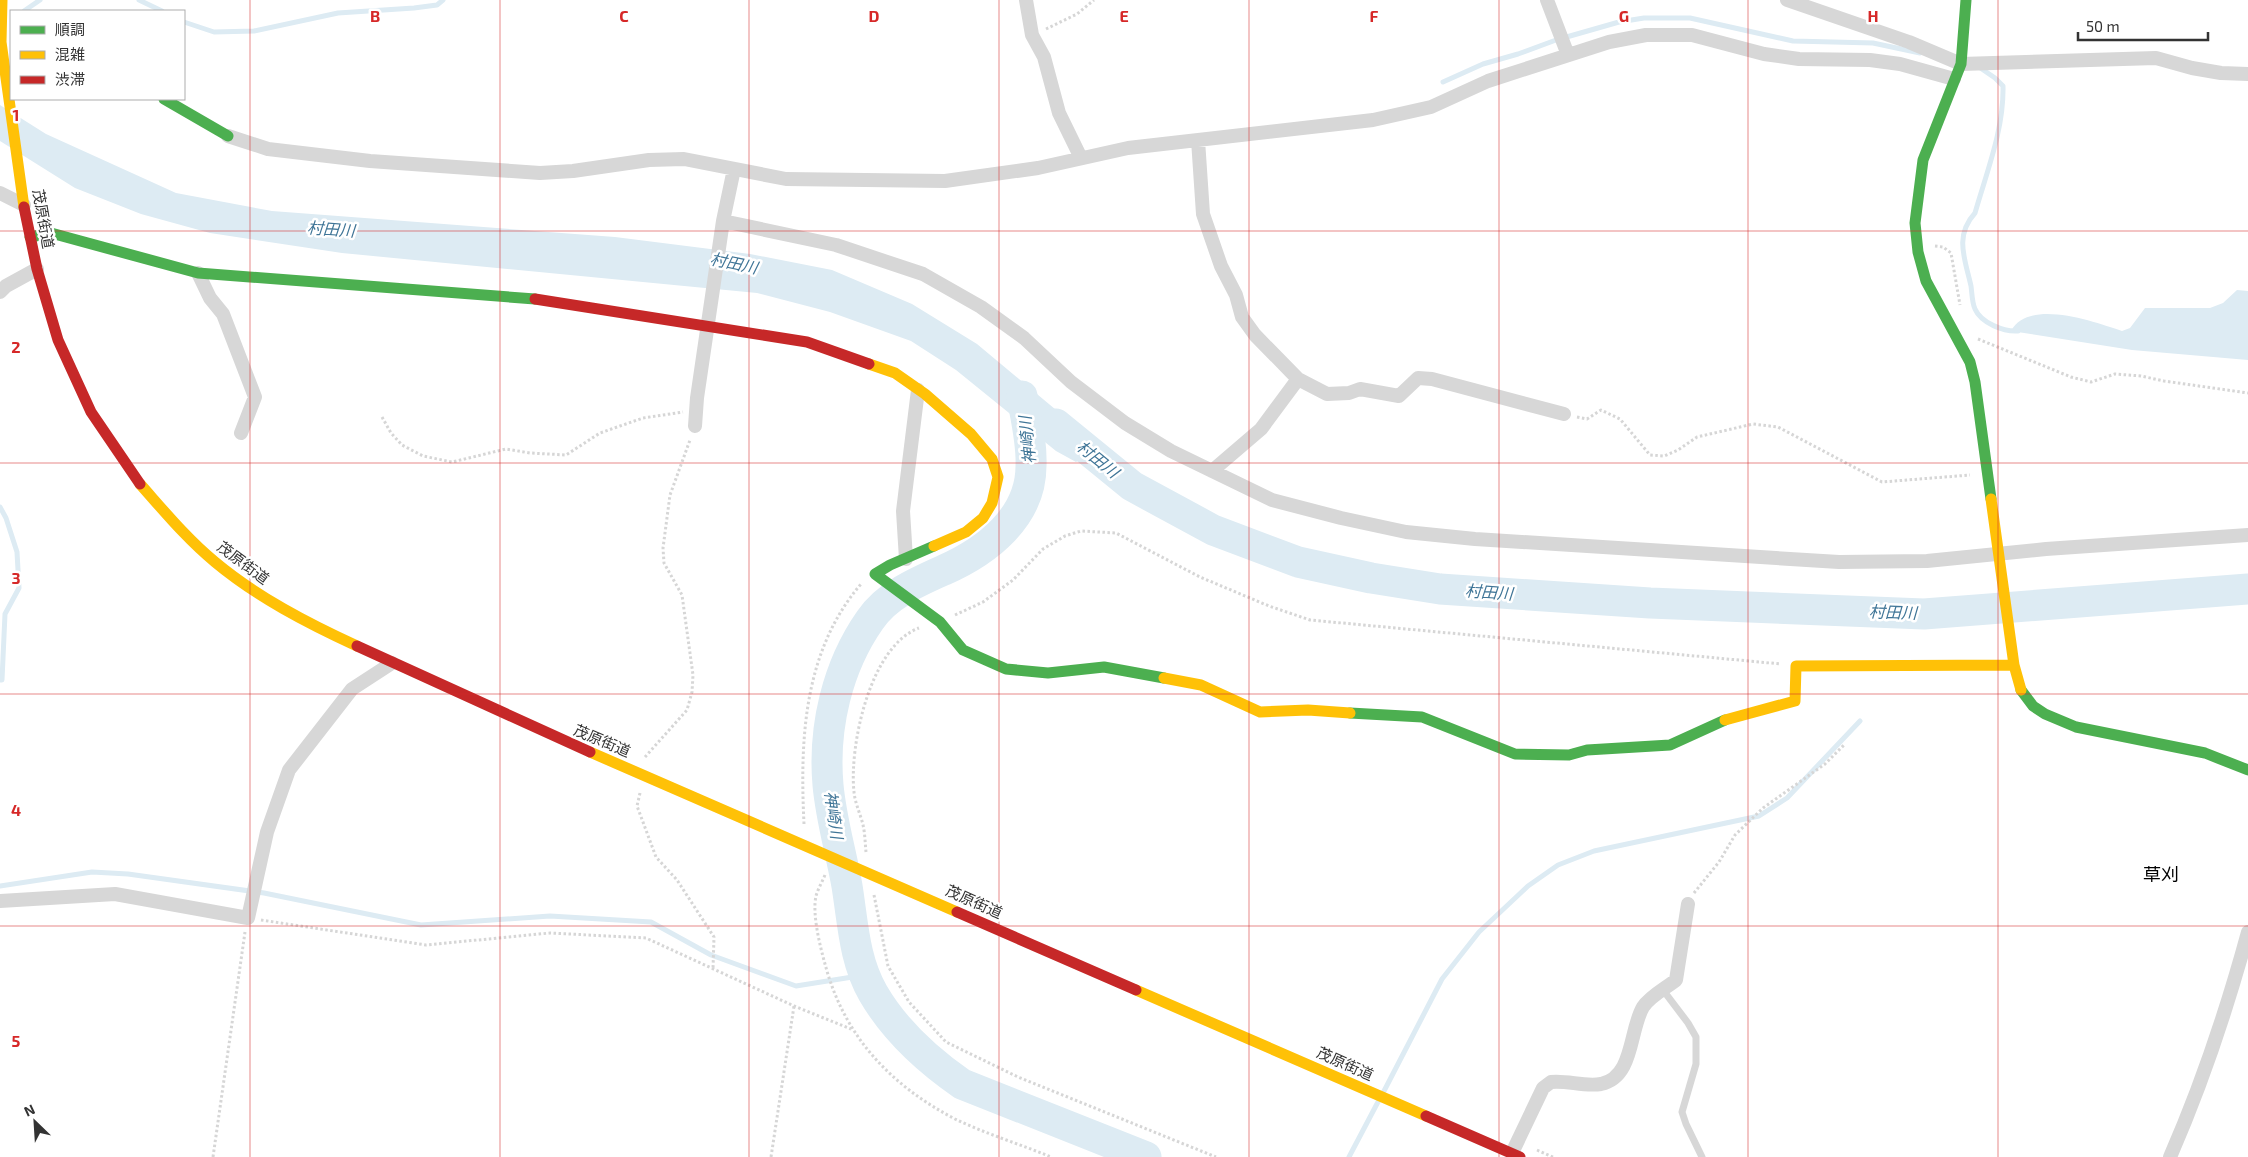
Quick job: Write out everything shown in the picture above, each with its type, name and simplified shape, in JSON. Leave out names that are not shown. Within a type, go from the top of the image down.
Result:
[{"type":"street","name":"茂原街道","points":[[2,0],[3,42],[10,97]]},
{"type":"street","points":[[1026,0],[1032,35],[1044,57],[1059,113],[1081,158]]},
{"type":"street","points":[[1547,0],[1568,55]]},
{"type":"street","points":[[1787,0],[1909,42],[1961,64],[2156,58],[2192,68],[2220,73],[2248,74]]},
{"type":"street","points":[[1966,0],[1961,64],[1923,160],[1915,223],[1917,243],[1926,281],[1970,362],[1997,554],[2018,685],[2034,706],[2045,714],[2076,726],[2205,753],[2248,770]]},
{"type":"street","points":[[166,100],[228,136],[268,149],[370,161],[540,173],[573,171],[649,160],[684,159],[786,179],[944,181],[1038,168],[1128,148],[1372,120],[1431,106],[1488,81],[1609,42],[1646,35],[1692,35],[1773,55],[1799,59],[1870,60],[1900,64],[1954,79]]},
{"type":"street","name":"茂原街道","points":[[10,100],[24,206],[37,269],[58,340],[91,412],[133,476],[158,505],[213,561],[242,584],[317,628],[392,663],[1516,1155]]},
{"type":"street","points":[[1198,140],[1203,214],[1221,266],[1236,295],[1242,317],[1255,335],[1298,379],[1327,394],[1349,393],[1360,389],[1399,396],[1418,378],[1432,378],[1564,414]]},
{"type":"street","points":[[695,426],[707,326],[723,221],[734,169]]},
{"type":"street","points":[[0,193],[24,206]]},
{"type":"street","points":[[723,221],[836,245],[923,274],[981,307],[1024,338],[1071,382],[1125,423],[1171,451],[1272,500],[1406,532],[1475,540],[1839,562],[1927,561],[2248,535]]},
{"type":"street","points":[[30,237],[51,233],[198,273],[536,298],[807,342],[895,373],[950,414],[983,446],[996,467],[998,477],[992,503],[983,518],[966,532],[875,574],[940,622],[963,650],[1006,669],[1048,673],[1104,667],[1201,685],[1260,712],[1308,710],[1422,717],[1515,754],[1569,756],[1587,750],[1670,745],[1726,720],[1794,701],[1796,666],[2014,665]]},
{"type":"street","points":[[0,292],[6,286],[37,269]]},
{"type":"street","points":[[198,273],[210,298],[224,314],[255,397],[240,433]]},
{"type":"street","points":[[1212,472],[1261,429],[1298,379]]},
{"type":"street","points":[[906,559],[903,511],[918,390]]},
{"type":"street","points":[[0,902],[115,894],[248,918],[267,832],[288,770],[352,689],[392,663]]},
{"type":"street","points":[[1516,1155],[1543,1088],[1551,1082],[1600,1084],[1610,1081],[1618,1074],[1627,1061],[1636,1020],[1645,1004],[1676,980],[1688,904]]},
{"type":"street","points":[[2170,1157],[2229,1003],[2248,932]]},
{"type":"lane","points":[[1663,990],[1696,1037],[1696,1064],[1682,1112],[1702,1157]]},
{"type":"path","points":[[1032,35],[1077,14],[1094,0]]},
{"type":"path","points":[[1917,243],[1943,247],[1951,253],[1960,309]]},
{"type":"path","points":[[1977,339],[2071,377],[2091,382],[2115,374],[2141,376],[2248,393]]},
{"type":"path","points":[[382,417],[391,433],[402,445],[423,456],[452,462],[506,449],[530,453],[566,455],[600,434],[620,426],[643,418],[681,412],[697,405]]},
{"type":"path","points":[[1564,414],[1587,419],[1601,410],[1608,413],[1620,419],[1650,455],[1664,456],[1678,450],[1697,437],[1753,424],[1778,427],[1882,482],[1987,474]]},
{"type":"path","points":[[633,770],[687,710],[692,692],[693,675],[682,595],[664,563],[663,548],[670,494],[695,426]]},
{"type":"path","points":[[940,622],[983,602],[1013,580],[1043,549],[1065,536],[1081,531],[1116,533],[1200,578],[1269,606],[1310,620],[1796,666]]},
{"type":"path","points":[[805,845],[802,753],[810,685],[818,658],[849,598],[865,580],[875,574]]},
{"type":"path","points":[[1688,904],[1699,885],[1719,862],[1735,835],[1763,808],[1825,764],[1844,745]]},
{"type":"path","points":[[645,775],[637,806],[656,857],[677,880],[714,937],[713,969]]},
{"type":"path","points":[[823,852],[826,873],[816,897],[818,930],[829,980],[851,1029],[879,1064],[902,1085],[929,1104],[956,1119],[1051,1157]]},
{"type":"path","points":[[213,1157],[248,918],[426,945],[550,933],[646,938],[794,1006],[851,1029]]},
{"type":"path","points":[[771,1157],[794,1006]]},
{"type":"water","points":[[0,105],[46,134],[176,193],[272,211],[615,237],[750,254],[832,270],[912,304],[977,344],[1098,445],[1076,462],[1056,451],[956,370],[911,341],[830,312],[757,293],[342,253],[210,233],[141,214],[75,188],[0,141]]},
{"type":"water","points":[[2237,290],[2248,291],[2248,360],[2132,350],[2011,331],[2020,321],[2032,316],[2047,314],[2079,318],[2122,331],[2130,328],[2145,308],[2210,308],[2223,303]]},
{"type":"waterway","points":[[25,10],[40,0]]},
{"type":"waterway","points":[[139,0],[160,10]]},
{"type":"waterway","points":[[185,22],[214,32],[254,31],[338,13],[414,8],[437,5],[443,0]]},
{"type":"waterway","points":[[1443,82],[1483,64],[1556,40],[1619,22],[1644,18],[1690,18],[1793,41],[1873,43],[1920,53]]},
{"type":"waterway","points":[[1979,67],[2003,86],[2003,102],[1998,134],[1989,166],[1975,213],[1965,230],[1963,239],[1964,257],[1973,304],[1978,314],[1994,326],[2018,331]]},
{"type":"waterway","name":"神崎川","points":[[1022,396],[1030,439],[1031,466],[1029,484],[1015,516],[1004,530],[976,553],[903,590],[885,603],[870,620],[849,658],[841,678],[830,720],[827,763],[831,810],[847,886],[855,941],[862,968],[873,993],[901,1032],[936,1065],[962,1084],[1146,1157]]},
{"type":"waterway","name":"村田川","points":[[1056,424],[1132,486],[1213,530],[1298,562],[1371,578],[1440,589],[1650,603],[1924,614],[2248,589]]},
{"type":"waterway","points":[[0,507],[6,518],[17,552],[19,588],[5,614],[2,680],[0,680]]},
{"type":"waterway","points":[[1383,1093],[1442,979],[1479,932],[1528,886],[1558,865],[1594,851],[1759,816],[1787,798],[1860,721]]},
{"type":"waterway","points":[[0,886],[92,872],[128,874],[264,893],[421,925],[550,916],[651,922],[711,955],[796,986],[865,975]]},
{"type":"waterway","points":[[1349,1157],[1379,1100]]},
{"type":"traffic: fast","points":[[1966,0],[1961,64],[1923,160],[1915,223],[1918,252],[1926,281],[1970,362],[1975,382],[1991,499]]},
{"type":"traffic: fast","points":[[166,100],[228,136]]},
{"type":"traffic: fast","points":[[30,237],[51,233],[198,273],[535,299]]},
{"type":"traffic: fast","points":[[934,546],[890,565],[875,574],[940,622],[963,650],[1006,669],[1048,673],[1104,667],[1164,678]]},
{"type":"traffic: fast","points":[[2021,690],[2033,706],[2045,714],[2076,727],[2205,753],[2248,770]]},
{"type":"traffic: fast","points":[[1350,713],[1422,717],[1515,754],[1569,755],[1587,750],[1670,745],[1725,720]]},
{"type":"traffic: slow","points":[[2,0],[1,42],[24,207]]},
{"type":"traffic: slow","points":[[869,364],[895,373],[925,394],[971,434],[992,459],[998,477],[992,503],[983,518],[966,532],[934,546]]},
{"type":"traffic: slow","points":[[140,484],[195,544],[231,575],[265,598],[357,646]]},
{"type":"traffic: slow","points":[[1991,499],[2014,665],[2021,690]]},
{"type":"traffic: slow","points":[[1725,720],[1795,701],[1796,666],[2014,665]]},
{"type":"traffic: slow","points":[[1164,678],[1201,685],[1260,712],[1308,710],[1350,713]]},
{"type":"traffic: slow","points":[[590,752],[957,912]]},
{"type":"traffic: slow","points":[[1136,990],[1426,1116]]},
{"type":"traffic: jam","points":[[24,207],[37,269],[58,340],[91,412],[140,484]]},
{"type":"traffic: jam","points":[[535,299],[807,342],[869,364]]},
{"type":"traffic: jam","points":[[357,646],[590,752]]},
{"type":"traffic: jam","points":[[957,912],[1136,990]]},
{"type":"traffic: jam","points":[[1426,1116],[1520,1157]]},
{"type":"district","name":"草刈","points":[[2161,875]]}]
